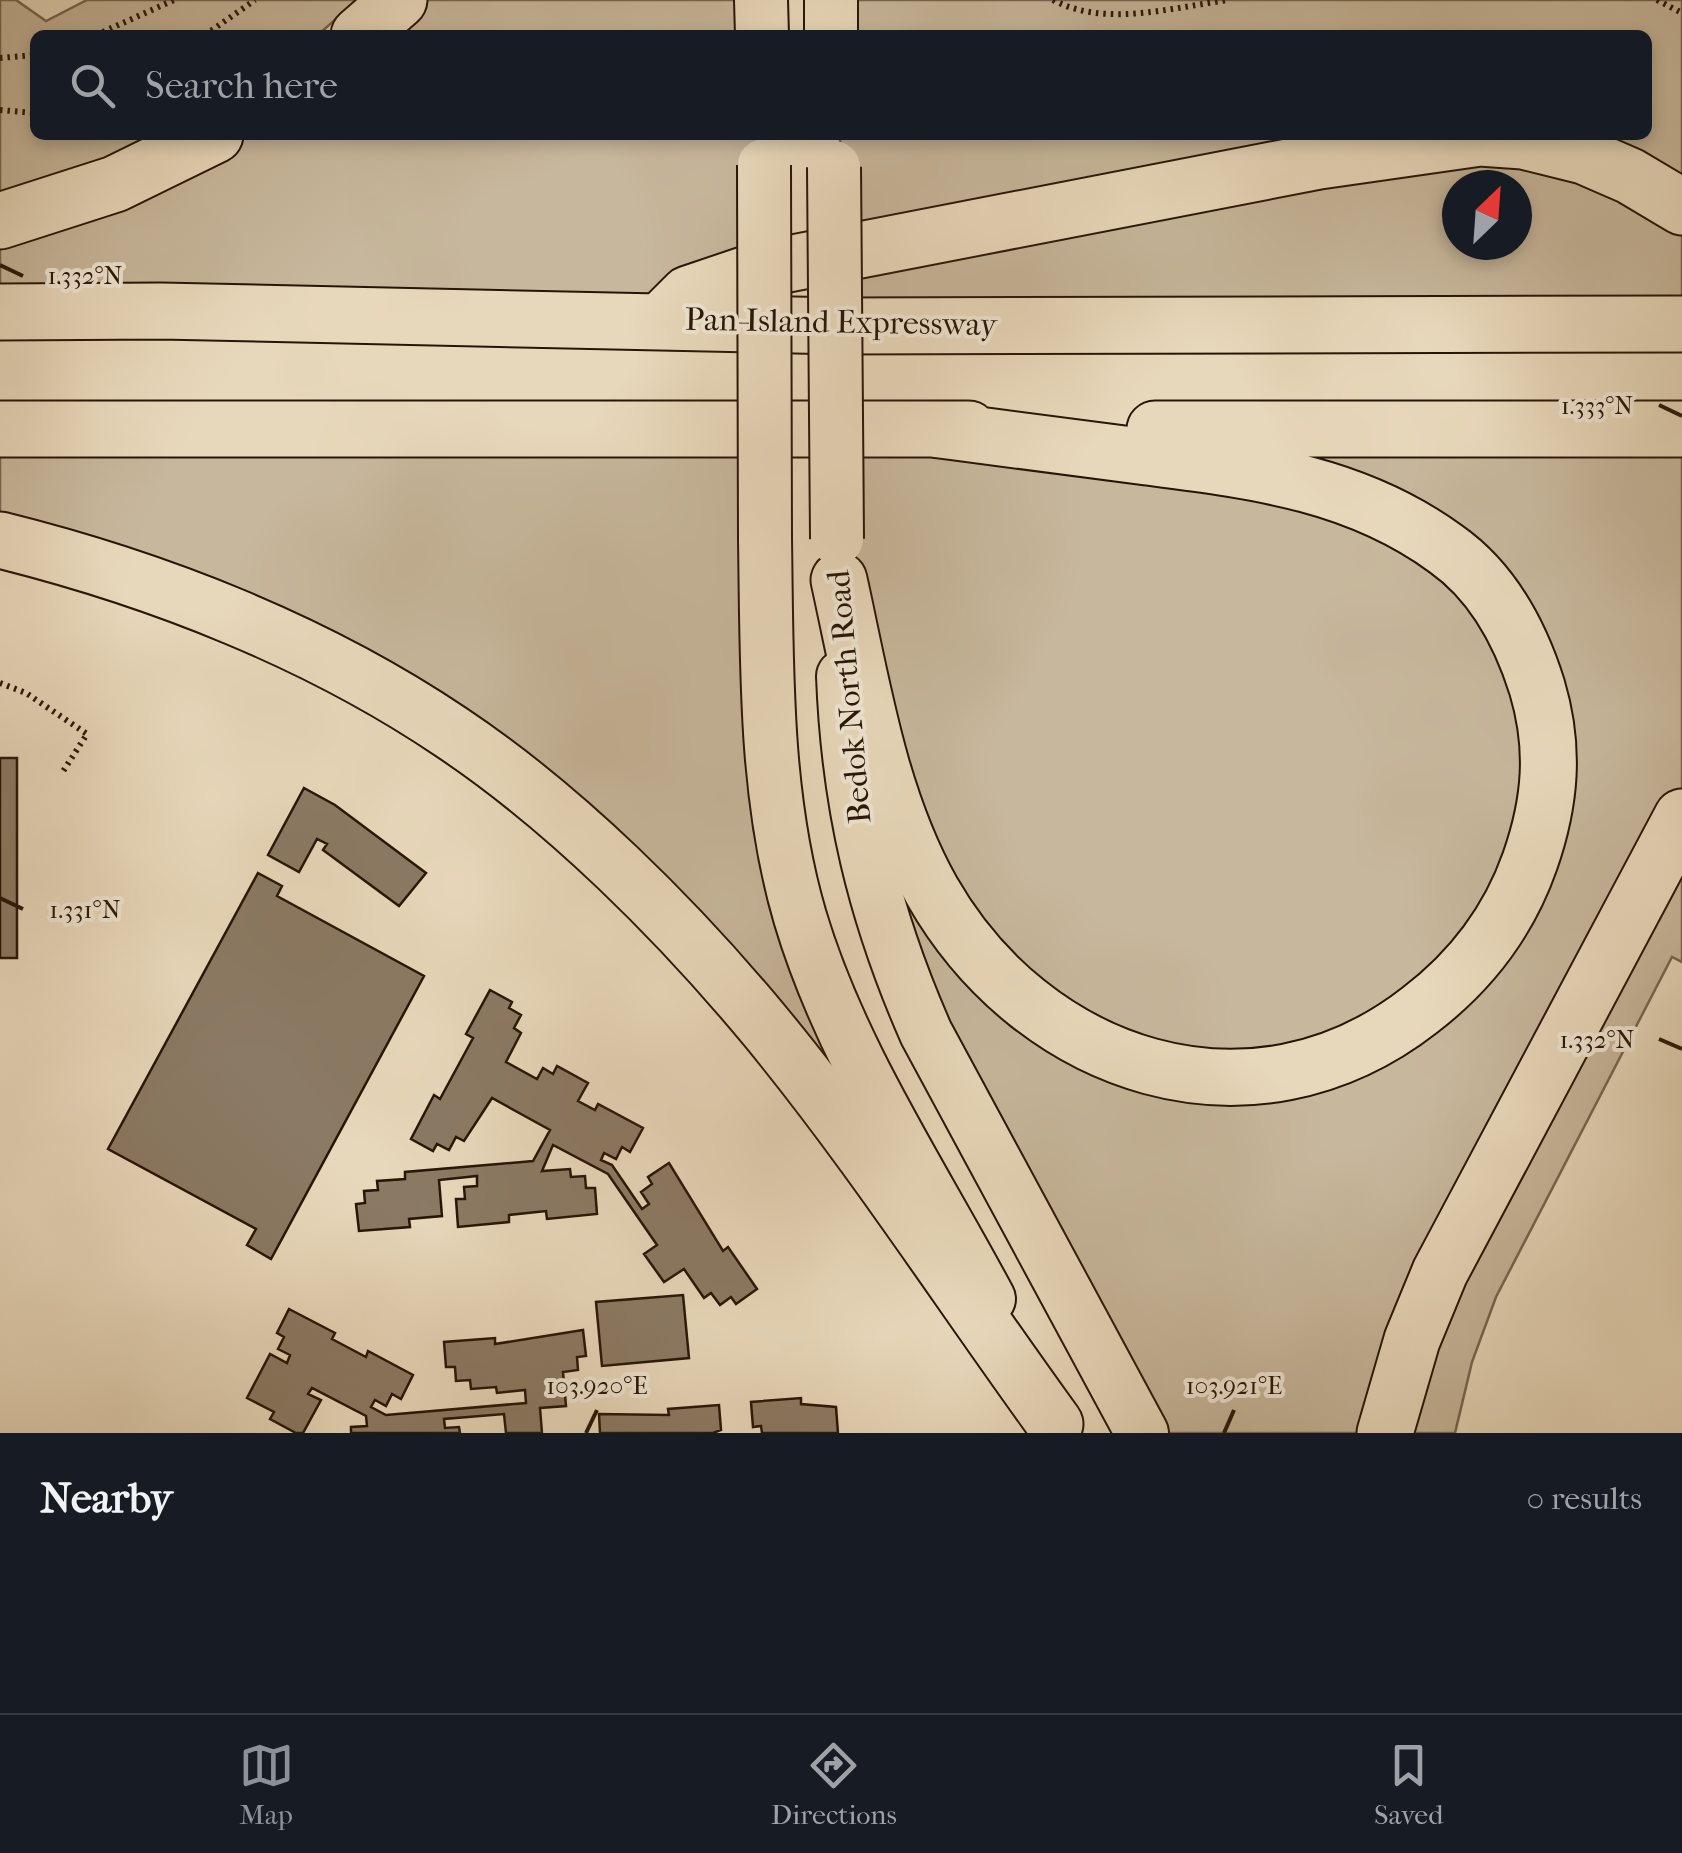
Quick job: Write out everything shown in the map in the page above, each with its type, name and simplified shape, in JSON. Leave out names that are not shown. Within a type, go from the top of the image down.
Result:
[{"type":"highway","points":[[365,30],[399,0]]},
{"type":"highway","points":[[0,221],[115,184],[204,140]]},
{"type":"highway","points":[[663,320],[688,294],[762,269],[1319,160],[1465,140]]},
{"type":"highway","points":[[1498,140],[1523,141],[1584,156],[1640,181],[1682,208]]},
{"type":"highway","name":"Pan-Island Expressway","points":[[0,312],[663,320],[839,326],[1682,324]]},
{"type":"highway","points":[[838,559],[881,762],[924,876],[987,969],[1026,1006],[1062,1030],[1135,1061],[1197,1075],[1240,1078],[1306,1066],[1356,1049],[1400,1026],[1460,976],[1501,923],[1524,877],[1543,818],[1550,779],[1549,738],[1535,681],[1514,628],[1482,581],[1461,560],[1385,512],[1311,482],[932,429]]},
{"type":"highway","points":[[0,430],[1682,429]]},
{"type":"highway","points":[[0,540],[130,576],[270,634],[402,701],[518,781],[662,915],[764,1024],[1057,1429]]},
{"type":"highway","points":[[1386,1433],[1412,1340],[1440,1272],[1682,817]]},
{"type":"main road","points":[[762,0],[762,30]]},
{"type":"main road","points":[[831,0],[832,30]]},
{"type":"main road","points":[[764,150],[770,734],[790,878],[809,944],[858,1058],[1057,1429]]},
{"type":"main road","name":"Bedok North Road","points":[[834,151],[838,559],[844,712],[854,801],[882,926],[926,1033],[1142,1433]]},
{"type":"path","points":[[107,30],[174,0]]},
{"type":"path","points":[[212,30],[255,0]]},
{"type":"path","points":[[1053,0],[1087,12],[1115,15],[1229,0]]},
{"type":"path","points":[[1657,0],[1682,12]]},
{"type":"path","points":[[0,58],[30,55]]},
{"type":"path","points":[[0,110],[30,113]]},
{"type":"path","points":[[0,683],[26,693],[87,734],[62,774]]},
{"type":"shaded area","points":[[0,0],[16,0],[46,21],[87,0],[357,0],[324,30],[30,30],[30,140],[157,140],[0,198]]},
{"type":"shaded area","points":[[399,0],[761,0],[762,30],[365,30]]},
{"type":"shaded area","points":[[837,0],[1682,0],[1682,192],[1566,140],[1652,140],[1652,30],[838,30]]},
{"type":"shaded area","points":[[202,140],[764,140],[762,269],[688,294],[0,311],[0,221]]},
{"type":"shaded area","points":[[840,140],[1365,140],[842,238]]},
{"type":"shaded area","points":[[1486,140],[1682,207],[1682,324],[839,326],[839,254]]},
{"type":"shaded area","points":[[765,428],[770,734],[858,1058],[805,1078],[485,756],[0,540],[0,429]]},
{"type":"shaded area","points":[[837,429],[1682,429],[1682,962],[1672,957],[1496,1297],[1472,1362],[1455,1433],[1142,1433],[899,971]]},
{"type":"building","points":[[0,758],[17,758],[17,958],[0,958]]},
{"type":"building","points":[[304,788],[335,805],[426,873],[399,906],[323,850],[327,844],[317,839],[299,872],[268,855]]},
{"type":"building","points":[[258,873],[282,886],[277,896],[424,976],[271,1259],[247,1245],[256,1229],[108,1149]]},
{"type":"building","points":[[490,990],[512,1002],[509,1008],[521,1015],[514,1028],[521,1033],[506,1062],[537,1079],[543,1068],[553,1074],[557,1066],[588,1083],[578,1101],[595,1110],[598,1104],[643,1128],[630,1152],[622,1147],[616,1159],[604,1153],[601,1160],[612,1165],[642,1209],[649,1204],[641,1192],[652,1184],[648,1177],[669,1163],[723,1251],[728,1247],[757,1289],[736,1304],[731,1297],[720,1305],[711,1293],[704,1298],[684,1269],[664,1282],[644,1254],[657,1245],[608,1174],[553,1145],[542,1171],[570,1169],[571,1177],[585,1176],[586,1188],[595,1188],[597,1214],[547,1219],[546,1211],[509,1215],[509,1222],[458,1227],[456,1199],[465,1199],[464,1187],[477,1186],[477,1176],[439,1180],[442,1216],[409,1219],[410,1227],[359,1231],[356,1204],[365,1203],[364,1191],[378,1190],[377,1181],[405,1179],[405,1172],[533,1161],[550,1130],[492,1098],[464,1141],[456,1137],[449,1150],[437,1144],[433,1151],[411,1139],[434,1095],[440,1099],[473,1038],[466,1034]]},
{"type":"building","points":[[683,1295],[689,1358],[602,1366],[596,1302]]},
{"type":"building","points":[[289,1309],[335,1333],[332,1339],[366,1357],[368,1351],[413,1375],[401,1399],[392,1394],[386,1406],[375,1400],[371,1407],[386,1415],[526,1403],[525,1390],[497,1393],[496,1387],[471,1389],[470,1380],[456,1381],[455,1367],[446,1367],[444,1342],[495,1338],[495,1344],[583,1330],[586,1356],[577,1357],[578,1370],[563,1372],[566,1406],[540,1408],[542,1433],[506,1433],[504,1414],[444,1419],[445,1428],[459,1427],[460,1433],[351,1433],[351,1427],[367,1426],[366,1416],[312,1388],[308,1394],[321,1400],[303,1433],[296,1433],[270,1419],[274,1412],[247,1398],[270,1354],[287,1363],[290,1355],[278,1349],[284,1337],[277,1333]]},
{"type":"building","points":[[801,1398],[801,1404],[836,1407],[838,1433],[762,1433],[761,1426],[753,1427],[751,1402]]},
{"type":"building","points":[[719,1405],[721,1430],[713,1433],[600,1433],[599,1414],[669,1415],[668,1409]]}]
